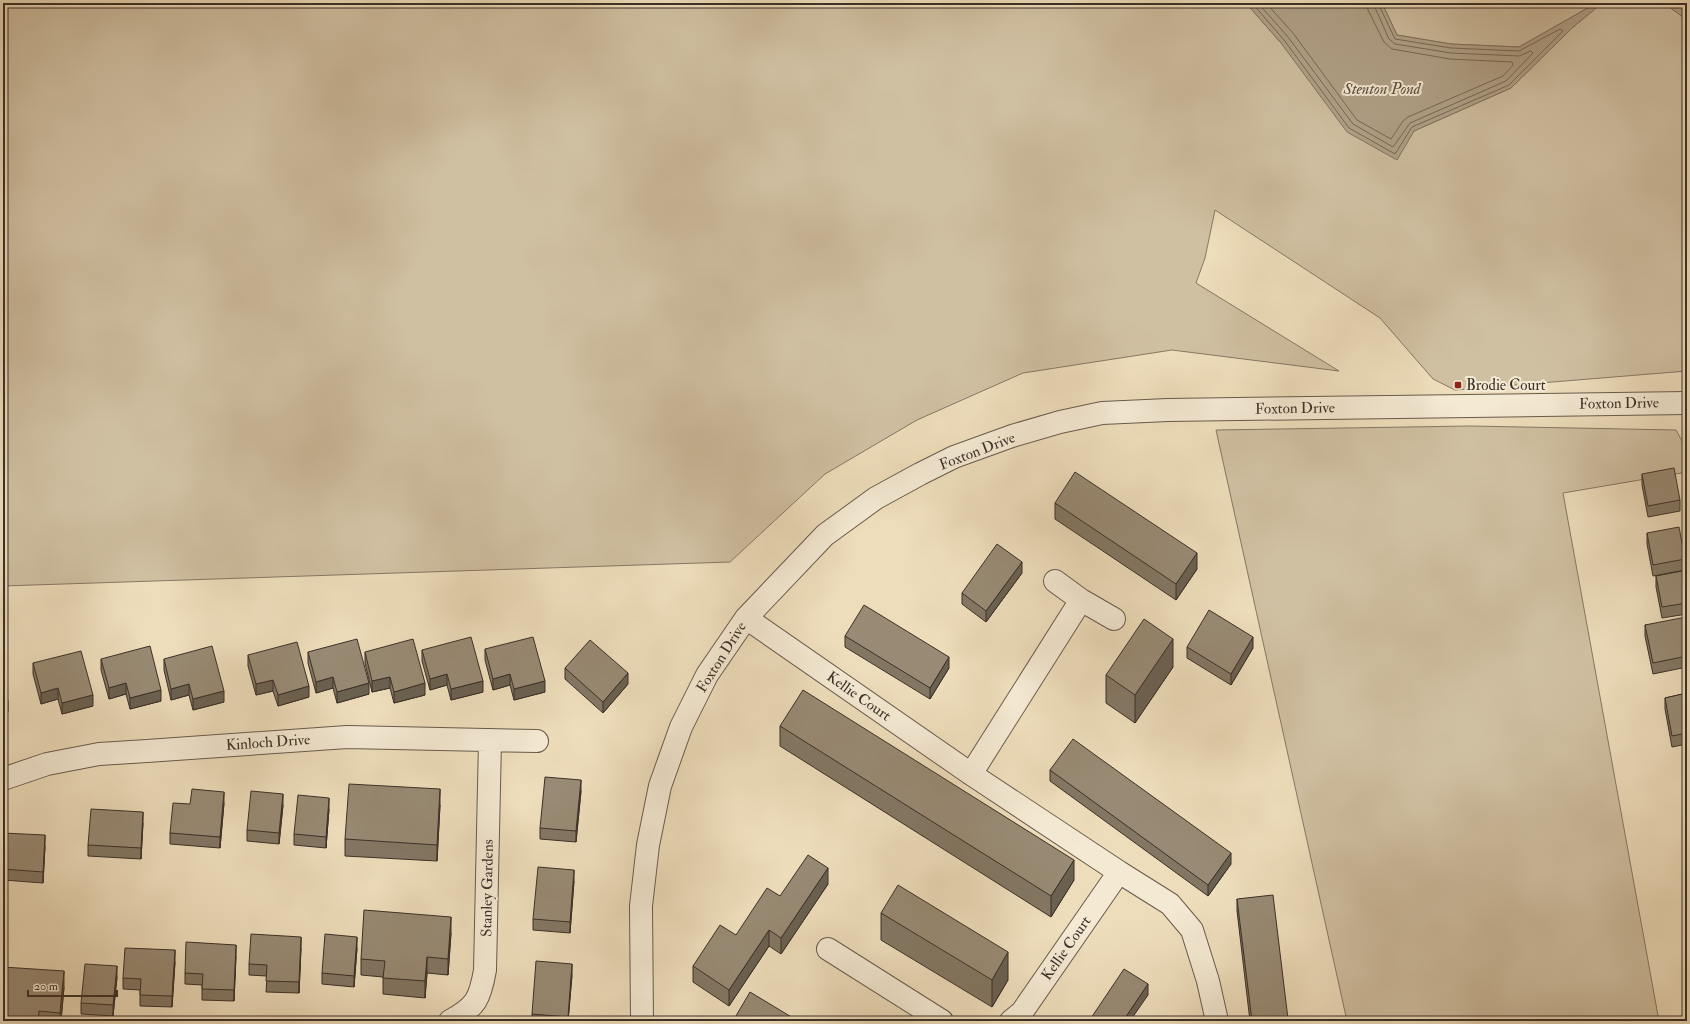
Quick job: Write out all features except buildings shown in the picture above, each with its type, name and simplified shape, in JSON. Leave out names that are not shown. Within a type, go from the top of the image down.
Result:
[{"type":"street","name":"Foxton Drive","points":[[642,1021],[641,906],[648,845],[660,786],[681,727],[706,675],[746,618],[825,535],[876,498],[954,458],[1012,436],[1060,422],[1102,413],[1168,410],[1687,403]]},
{"type":"street","points":[[1055,581],[1082,600],[1114,619]]},
{"type":"street","points":[[971,774],[1082,600]]},
{"type":"street","name":"Kellie Court","points":[[746,618],[971,774],[1118,872],[1170,904],[1192,930],[1208,981],[1217,1021]]},
{"type":"street","name":"Kinloch Drive","points":[[3,779],[47,764],[100,754],[139,751],[347,737],[537,741]]},
{"type":"street","name":"Stanley Gardens","points":[[450,1021],[467,1012],[481,992],[486,970],[490,740]]},
{"type":"street","name":"Kellie Court","points":[[1011,1021],[1022,1012],[1118,872]]},
{"type":"street","points":[[828,949],[942,1021]]},
{"type":"shaded area","points":[[3,3],[1246,3],[1281,43],[1414,131],[1511,88],[1572,28],[1602,3],[1664,3],[1687,20],[1687,371],[1455,390],[1433,379],[1380,318],[1215,210],[1205,258],[1196,283],[1339,371],[1172,350],[1023,373],[917,420],[825,474],[730,562],[3,586]]},
{"type":"shaded area","points":[[1382,3],[1593,3],[1593,5],[1519,47],[1451,44],[1397,35]]},
{"type":"shaded area","points":[[1470,426],[1676,430],[1687,450],[1687,472],[1563,493],[1659,1021],[1347,1021],[1216,430]]},
{"type":"water","name":"Stenton Pond","points":[[1246,3],[1382,3],[1397,35],[1451,44],[1519,47],[1593,5],[1593,3],[1602,3],[1572,28],[1511,88],[1414,131],[1397,160],[1347,132],[1281,43]]},
{"type":"water","points":[[1664,3],[1687,3],[1687,20]]},
{"type":"place","name":"Brodie Court","points":[[1458,385]]}]
